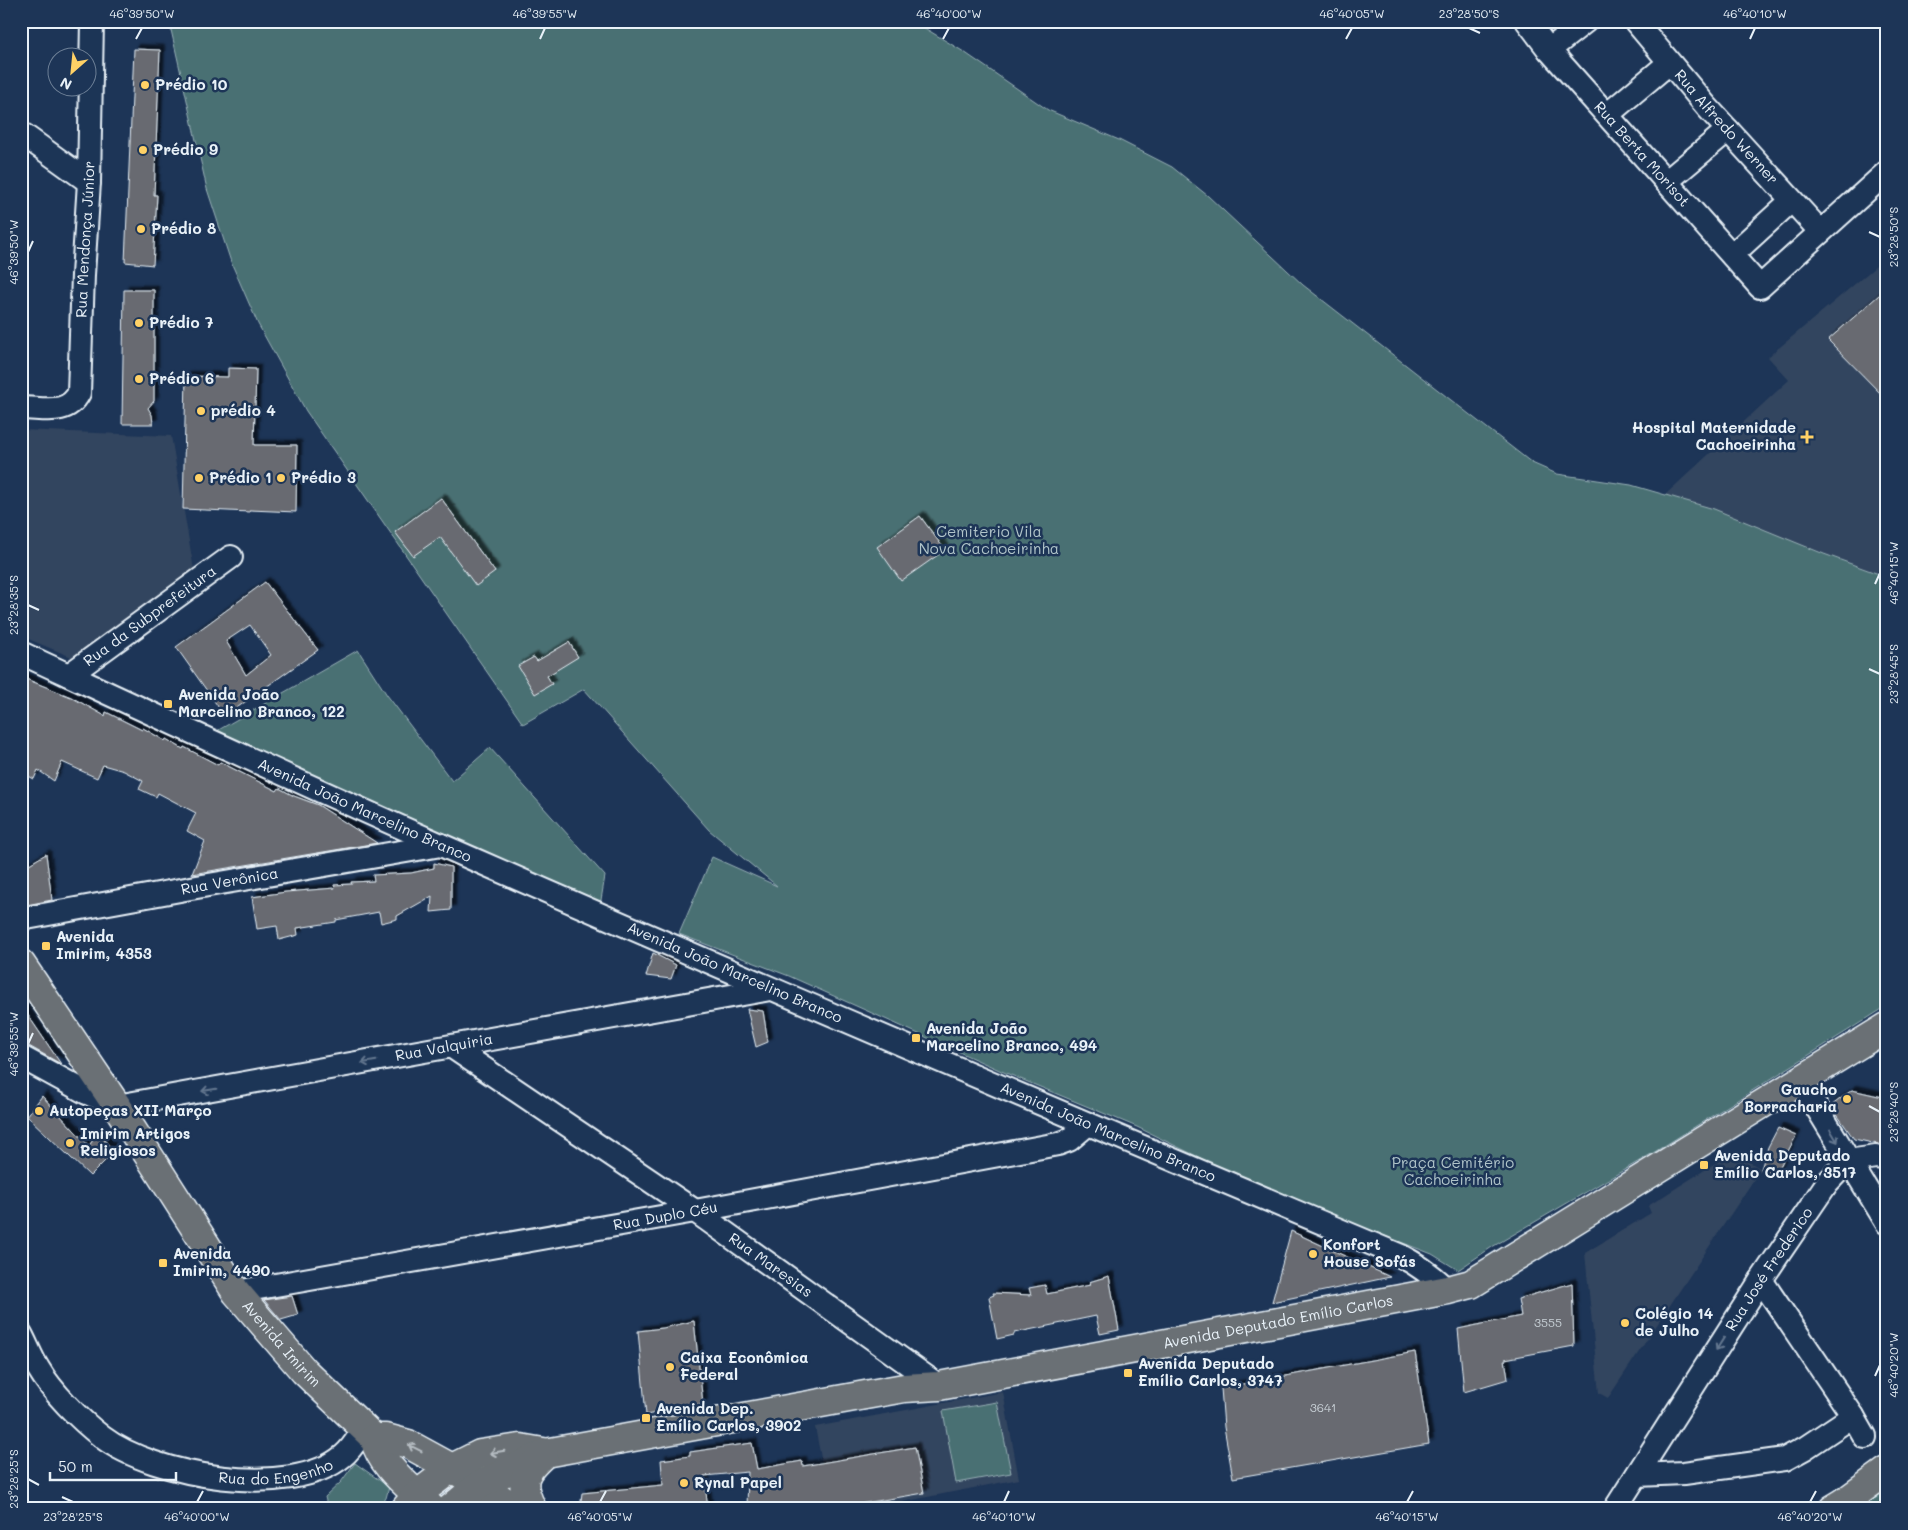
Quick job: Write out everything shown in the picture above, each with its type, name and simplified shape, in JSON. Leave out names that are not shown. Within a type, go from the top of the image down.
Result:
[{"type":"main road","name":"Avenida Imirim","points":[[21,964],[117,1106],[236,1292],[297,1364],[369,1434],[388,1466],[418,1504]]},
{"type":"main road","name":"Avenida Deputado Emílio Carlos","points":[[450,1509],[479,1485],[545,1453],[904,1388],[939,1386],[1448,1290],[1471,1284],[1887,1026]]},
{"type":"main road","points":[[369,1434],[408,1444],[452,1468],[517,1509]]},
{"type":"main road","name":"Avenida Deputado Emílio Carlos","points":[[418,1504],[452,1468],[480,1454],[520,1448],[545,1453]]},
{"type":"main road","points":[[532,1509],[523,1488],[524,1478],[545,1453]]},
{"type":"main road","points":[[1833,1509],[1887,1471]]},
{"type":"street","name":"Rua Mendonça Júnior","points":[[21,408],[62,409],[75,400],[79,393],[83,275],[89,182],[92,21]]},
{"type":"street","name":"Rua Berta Morisot","points":[[1526,21],[1549,50],[1760,287],[1820,231]]},
{"type":"street","points":[[1549,50],[1586,21]]},
{"type":"street","name":"Rua Alfredo Werner","points":[[1635,21],[1728,130],[1820,231]]},
{"type":"street","points":[[1607,115],[1669,63]]},
{"type":"street","points":[[1666,182],[1728,130]]},
{"type":"street","points":[[21,133],[89,182]]},
{"type":"street","points":[[1820,231],[1887,172]]},
{"type":"street","points":[[1732,255],[1792,200]]},
{"type":"street","name":"Rua da Subprefeitura","points":[[68,675],[231,558]]},
{"type":"street","name":"Avenida João Marcelino Branco","points":[[21,654],[441,845],[770,989],[895,1040],[1401,1256],[1432,1274],[1448,1290]]},
{"type":"street","name":"Rua Verônica","points":[[21,919],[441,845]]},
{"type":"street","name":"Rua Valquiria","points":[[117,1106],[770,989]]},
{"type":"street","name":"Rua Maresias","points":[[452,1047],[694,1211],[939,1386]]},
{"type":"street","points":[[57,1076],[68,1069],[80,1051]]},
{"type":"street","points":[[21,1057],[87,1093],[117,1106]]},
{"type":"street","points":[[1800,1080],[1887,1222]]},
{"type":"street","name":"Rua Duplo Céu","points":[[236,1292],[1058,1144],[1069,1140],[1088,1124]]},
{"type":"street","points":[[1848,1161],[1876,1157],[1887,1159]]},
{"type":"street","name":"Rua José Frederico","points":[[1616,1509],[1760,1280],[1827,1183],[1848,1161]]},
{"type":"street","points":[[1760,1280],[1853,1416],[1865,1437]]},
{"type":"street","name":"Rua do Engenho","points":[[21,1334],[38,1368],[52,1388],[103,1438],[140,1458],[181,1471],[221,1478],[254,1480],[288,1478],[308,1473],[334,1462],[369,1434]]},
{"type":"street","points":[[1637,1475],[1684,1473],[1785,1459],[1806,1448],[1853,1416]]},
{"type":"shaded area","name":"Hospital Maternidade Cachoeirinha","points":[[1887,257],[1887,577],[1665,495],[1789,380],[1768,357]]},
{"type":"shaded area","points":[[21,430],[171,436],[194,570],[74,658],[21,636]]},
{"type":"shaded area","name":"Colégio 14 de Julho","points":[[1733,1152],[1761,1169],[1608,1398],[1599,1393],[1585,1253],[1651,1213],[1648,1206]]},
{"type":"shaded area","points":[[1003,1392],[1019,1479],[866,1509],[831,1509],[815,1427]]},
{"type":"green space","name":"Cemiterio Vila Nova Cachoeirinha","points":[[169,21],[913,21],[964,52],[1048,110],[1119,140],[1172,167],[1208,196],[1303,285],[1532,463],[1557,474],[1631,485],[1714,509],[1824,554],[1887,577],[1887,1006],[1653,1153],[1492,1247],[1458,1270],[1432,1254],[1270,1192],[1137,1127],[1006,1073],[789,976],[679,934],[712,857],[777,886],[709,830],[584,689],[523,724],[306,411],[258,324],[231,262],[207,189]]},
{"type":"green space","points":[[358,650],[387,695],[452,781],[490,748],[605,876],[600,906],[215,732]]},
{"type":"green space","points":[[997,1402],[1011,1473],[956,1483],[943,1411]]},
{"type":"green space","points":[[355,1463],[389,1487],[386,1498],[378,1509],[328,1509],[325,1497],[341,1482]]},
{"type":"green space","points":[[1887,1484],[1887,1504],[1879,1509],[1851,1509]]},
{"type":"building","points":[[134,49],[160,50],[154,195],[157,195],[153,265],[125,262]]},
{"type":"building","points":[[1887,288],[1887,400],[1828,340]]},
{"type":"building","points":[[124,290],[154,290],[154,401],[148,408],[152,415],[153,424],[122,424]]},
{"type":"building","points":[[228,368],[256,369],[254,445],[297,445],[296,512],[183,509],[186,376],[228,377]]},
{"type":"building","points":[[441,498],[495,572],[476,586],[440,537],[413,556],[395,532]]},
{"type":"building","points":[[920,516],[945,550],[901,581],[877,547]]},
{"type":"building","points":[[265,582],[318,650],[224,717],[176,647]],"holes":[[[250,625],[271,655],[246,675],[226,641]]]},
{"type":"building","points":[[569,642],[578,657],[547,676],[552,684],[535,694],[518,666],[534,657],[537,661]]},
{"type":"building","points":[[21,677],[71,697],[105,716],[106,712],[142,730],[143,728],[165,741],[166,739],[183,749],[184,747],[218,765],[220,762],[277,791],[279,788],[318,805],[377,843],[192,874],[205,841],[187,831],[196,813],[158,793],[156,797],[139,789],[143,781],[124,771],[103,765],[97,778],[62,762],[54,781],[38,770],[34,779],[21,772]]},
{"type":"building","points":[[46,854],[52,900],[21,906],[21,869]]},
{"type":"building","points":[[434,863],[451,867],[451,910],[431,912],[432,896],[397,916],[397,919],[381,923],[379,912],[336,920],[336,922],[297,928],[298,935],[279,940],[277,926],[257,929],[252,897],[335,888],[334,885],[352,884],[351,882],[374,881],[373,875],[411,873],[434,868]]},
{"type":"building","points":[[653,953],[676,965],[671,979],[646,976]]},
{"type":"building","points":[[21,1005],[61,1064],[27,1045],[21,1044]]},
{"type":"building","points":[[747,1009],[763,1011],[768,1042],[756,1047]]},
{"type":"building","points":[[1852,1090],[1887,1098],[1887,1146],[1854,1139],[1831,1106]]},
{"type":"building","points":[[42,1096],[89,1146],[98,1132],[114,1152],[90,1176],[27,1116]]},
{"type":"building","points":[[1778,1128],[1796,1136],[1775,1176],[1761,1169],[1768,1147]]},
{"type":"building","name":"Konfort House Sofás","points":[[1291,1231],[1390,1277],[1272,1302]]},
{"type":"building","points":[[1109,1276],[1119,1330],[1100,1334],[1096,1316],[1014,1333],[1014,1335],[997,1339],[989,1297],[994,1295],[993,1293],[1031,1295],[1029,1288],[1045,1285],[1047,1294],[1090,1285],[1089,1282]]},
{"type":"building","points":[[1572,1283],[1574,1346],[1505,1359],[1508,1379],[1464,1392],[1458,1329],[1521,1316],[1518,1299]]},
{"type":"building","points":[[292,1296],[298,1315],[281,1320],[264,1300]]},
{"type":"building","name":"Caixa Econômica Federal","points":[[694,1321],[703,1404],[646,1415],[638,1331]]},
{"type":"building","points":[[1415,1352],[1429,1444],[1233,1478],[1224,1427],[1221,1388]]},
{"type":"building","points":[[752,1443],[757,1469],[802,1461],[803,1466],[915,1447],[924,1493],[830,1509],[747,1509],[748,1472],[704,1476],[708,1509],[580,1509],[582,1493],[663,1485],[661,1460],[690,1456],[690,1452]]},
{"type":"place","name":"Prédio 10","points":[[145,85]]},
{"type":"place","name":"Prédio 9","points":[[143,150]]},
{"type":"place","name":"Prédio 8","points":[[141,229]]},
{"type":"place","name":"Prédio 7","points":[[139,323]]},
{"type":"place","name":"Prédio 6","points":[[139,379]]},
{"type":"place","name":"prédio 4","points":[[201,411]]},
{"type":"place","name":"Hospital Maternidade Cachoeirinha","points":[[1807,437]]},
{"type":"place","name":"Prédio 1","points":[[199,478]]},
{"type":"place","name":"Prédio 3","points":[[281,478]]},
{"type":"place","name":"Avenida João Marcelino Branco, 122","points":[[168,704]]},
{"type":"place","name":"Avenida Imirim, 4353","points":[[46,946]]},
{"type":"place","name":"Avenida João Marcelino Branco, 494","points":[[916,1038]]},
{"type":"place","name":"Gaucho Borracharia","points":[[1847,1099]]},
{"type":"place","name":"Autopeças XII Março","points":[[39,1111]]},
{"type":"place","name":"Imirim Artigos Religiosos","points":[[70,1143]]},
{"type":"place","name":"Avenida Deputado Emílio Carlos, 3517","points":[[1704,1165]]},
{"type":"place","name":"Konfort House Sofás","points":[[1313,1254]]},
{"type":"place","name":"Avenida Imirim, 4490","points":[[163,1263]]},
{"type":"place","name":"Colégio 14 de Julho","points":[[1625,1323]]},
{"type":"place","name":"Caixa Econômica Federal","points":[[670,1367]]},
{"type":"place","name":"Avenida Deputado Emílio Carlos, 3747","points":[[1128,1373]]},
{"type":"place","name":"Avenida Dep. Emílio Carlos, 3902","points":[[646,1418]]},
{"type":"place","name":"Rynal Papel","points":[[684,1483]]},
{"type":"park label","name":"Praça Cemitério Cachoeirinha","points":[[1453,1172]]}]
